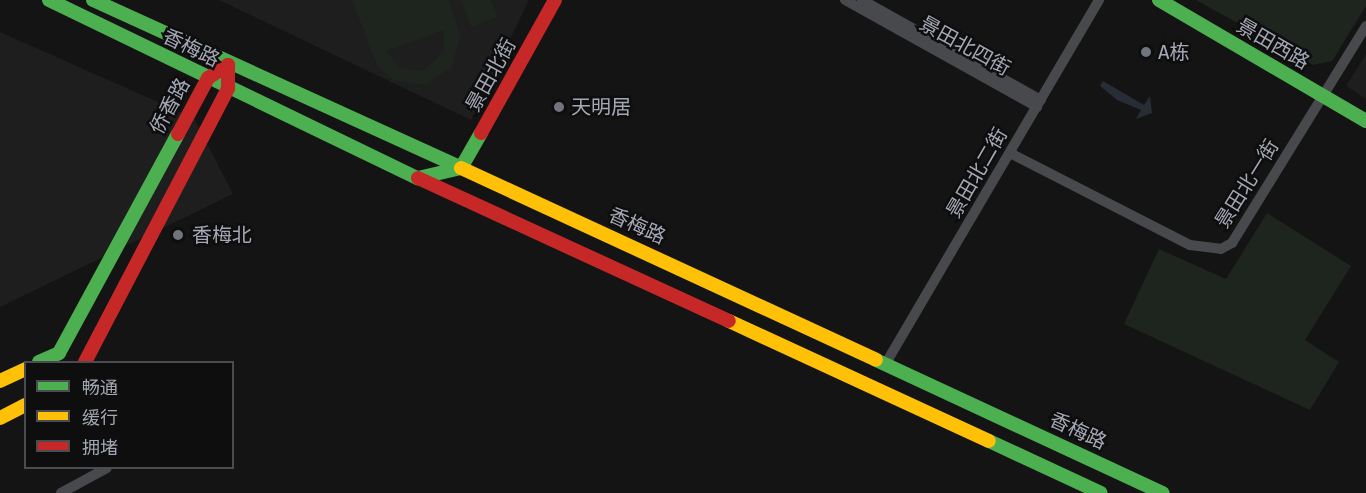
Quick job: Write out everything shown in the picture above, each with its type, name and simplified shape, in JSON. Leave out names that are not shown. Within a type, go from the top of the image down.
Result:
[{"type":"main road","name":"香梅路","points":[[49,0],[418,178],[1101,493]]},
{"type":"main road","name":"香梅路","points":[[93,0],[228,65],[672,262],[1163,493]]},
{"type":"main road","name":"景田北街","points":[[461,168],[555,0]]},
{"type":"main road","name":"景田西路","points":[[1159,0],[1366,122]]},
{"type":"main road","name":"侨香路","points":[[43,361],[59,353],[208,78],[228,65]]},
{"type":"main road","points":[[86,361],[228,88],[228,65]]},
{"type":"main road","points":[[418,178],[461,168]]},
{"type":"main road","points":[[446,191],[461,168]]},
{"type":"main road","points":[[665,292],[655,275],[672,262]]},
{"type":"main road","points":[[0,381],[24,370]]},
{"type":"main road","points":[[0,418],[24,406]]},
{"type":"street","name":"景田北四街","points":[[845,0],[1039,103]]},
{"type":"street","name":"景田北四街","points":[[862,0],[1039,103]]},
{"type":"street","name":"景田北二街","points":[[886,363],[1099,0]]},
{"type":"street","name":"景田北一街","points":[[1010,153],[1190,245],[1215,250],[1232,243],[1366,26]]},
{"type":"street","points":[[62,493],[105,469]]},
{"type":"shaded area","points":[[219,0],[529,0],[471,120]]},
{"type":"shaded area","points":[[352,0],[449,0],[460,36],[452,67],[425,85],[393,80],[377,65]],"holes":[[[444,30],[444,52],[422,71],[400,68],[386,51]]]},
{"type":"shaded area","points":[[461,0],[491,0],[498,17],[471,27]]},
{"type":"shaded area","points":[[1196,0],[1366,0],[1366,6],[1332,61],[1313,65]]},
{"type":"shaded area","points":[[0,32],[194,118],[233,194],[0,307]]},
{"type":"shaded area","points":[[1366,54],[1366,99],[1346,86]]},
{"type":"shaded area","points":[[1103,81],[1144,105],[1150,96],[1152,113],[1136,119],[1141,110],[1117,100],[1100,86]]},
{"type":"shaded area","points":[[1267,213],[1351,266],[1305,340],[1339,362],[1310,410],[1124,324],[1159,249],[1226,279]]},
{"type":"traffic: fast","points":[[49,0],[418,178]]},
{"type":"traffic: fast","points":[[93,0],[461,168],[481,133]]},
{"type":"traffic: fast","points":[[1159,0],[1366,121]]},
{"type":"traffic: fast","points":[[41,361],[59,353],[178,134]]},
{"type":"traffic: fast","points":[[418,178],[461,168]]},
{"type":"traffic: fast","points":[[876,360],[1163,493]]},
{"type":"traffic: fast","points":[[989,441],[1101,493]]},
{"type":"traffic: slow","points":[[461,168],[876,360]]},
{"type":"traffic: slow","points":[[729,321],[989,441]]},
{"type":"traffic: slow","points":[[0,381],[24,370]]},
{"type":"traffic: slow","points":[[0,418],[24,406]]},
{"type":"traffic: jam","points":[[481,133],[555,0]]},
{"type":"traffic: jam","points":[[178,134],[208,78],[228,65]]},
{"type":"traffic: jam","points":[[86,361],[228,88],[228,65]]},
{"type":"traffic: jam","points":[[418,178],[729,321]]},
{"type":"place","name":"A栋","points":[[1146,52]]},
{"type":"place","name":"天明居","points":[[559,107]]},
{"type":"place","name":"香梅北","points":[[178,235]]}]
